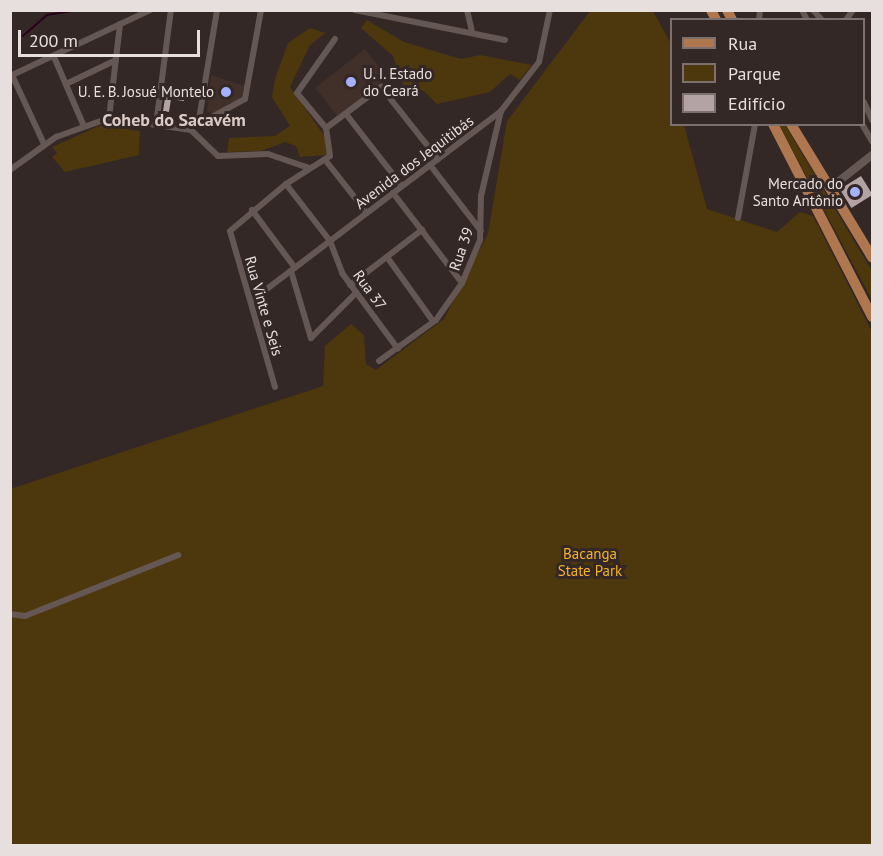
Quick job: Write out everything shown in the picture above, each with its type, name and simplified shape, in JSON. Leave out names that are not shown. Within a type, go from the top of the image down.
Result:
[{"type":"main road","points":[[774,126],[873,317]]},
{"type":"main road","points":[[792,126],[873,259]]},
{"type":"main road","points":[[840,253],[873,309]]},
{"type":"street","points":[[44,144],[11,76],[150,10]]},
{"type":"street","points":[[156,125],[171,10]]},
{"type":"street","points":[[197,134],[217,10]]},
{"type":"street","points":[[199,124],[245,99],[261,10]]},
{"type":"street","points":[[355,10],[505,40]]},
{"type":"street","points":[[466,10],[472,32]]},
{"type":"street","name":"Avenida dos Jequitibás","points":[[251,302],[501,111],[538,62],[550,10]]},
{"type":"street","points":[[109,118],[120,24]]},
{"type":"street","points":[[335,39],[297,93],[326,128],[332,150],[326,161],[309,168],[252,210],[293,270],[310,338],[356,293]]},
{"type":"street","points":[[54,57],[83,124]]},
{"type":"street","points":[[66,84],[116,60]]},
{"type":"street","points":[[326,128],[384,88],[438,159]]},
{"type":"street","points":[[865,104],[873,120]]},
{"type":"street","name":"Rua 39","points":[[379,361],[433,321],[462,283],[482,232],[481,195],[501,111]]},
{"type":"street","points":[[345,114],[402,186]]},
{"type":"street","points":[[10,170],[44,144],[83,124],[109,118],[197,134],[218,156],[268,154],[309,168]]},
{"type":"street","points":[[738,218],[755,126]]},
{"type":"street","points":[[863,126],[873,141]]},
{"type":"street","points":[[829,189],[873,155]]},
{"type":"street","points":[[326,161],[367,213]]},
{"type":"street","points":[[430,165],[482,232]]},
{"type":"street","name":"Rua 37","points":[[286,184],[330,241],[350,285],[398,349]]},
{"type":"street","points":[[393,193],[462,283]]},
{"type":"street","name":"Rua Vinte e Seis","points":[[252,210],[230,231],[275,387]]},
{"type":"street","points":[[350,285],[422,230]]},
{"type":"street","points":[[387,257],[433,321]]},
{"type":"street","points":[[10,614],[25,616],[178,555]]},
{"type":"shaded area","name":"U. I. Estado do Ceará","points":[[365,49],[387,77],[338,116],[315,88]]},
{"type":"shaded area","name":"U. E. B. Josué Montelo","points":[[211,75],[245,86],[242,97],[215,113],[207,112]]},
{"type":"green space","name":"Bacanga State Park","points":[[590,11],[653,11],[670,42],[670,126],[684,126],[707,209],[777,232],[800,212],[813,216],[872,332],[872,845],[11,845],[10,489],[323,386],[325,346],[351,324],[364,335],[366,364],[376,370],[444,319],[488,234],[507,121]]},
{"type":"green space","points":[[367,20],[404,42],[461,59],[480,55],[532,65],[520,80],[510,74],[490,92],[437,104],[424,91],[404,87],[393,56],[361,28]]},
{"type":"green space","points":[[310,28],[325,33],[310,45],[290,87],[328,141],[327,155],[300,157],[296,146],[285,142],[261,151],[227,152],[229,138],[275,136],[290,126],[272,97],[275,79],[288,43]]},
{"type":"green space","points":[[101,125],[140,131],[139,155],[65,172],[52,157],[57,153],[52,147]]},
{"type":"green space","points":[[780,126],[786,126],[872,271],[872,300]]},
{"type":"building","points":[[166,92],[185,94],[184,101],[171,99],[169,112],[163,111]]},
{"type":"building","name":"Mercado do Santo Antônio","points":[[861,176],[872,195],[851,208],[840,189]]},
{"type":"waterway","points":[[23,36],[47,15],[80,10]]},
{"type":"place","name":"U. I. Estado do Ceará","points":[[351,82]]},
{"type":"place","name":"U. E. B. Josué Montelo","points":[[226,92]]},
{"type":"place","name":"Mercado do Santo Antônio","points":[[855,192]]},
{"type":"district","name":"Coheb do Sacavém","points":[[174,120]]}]
